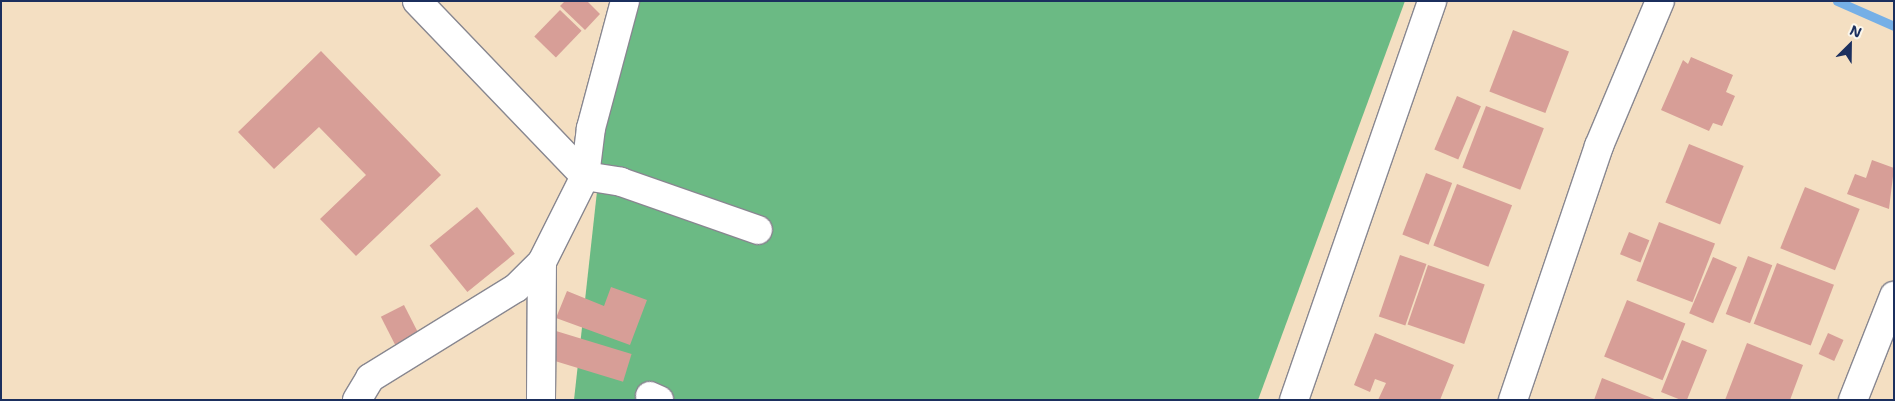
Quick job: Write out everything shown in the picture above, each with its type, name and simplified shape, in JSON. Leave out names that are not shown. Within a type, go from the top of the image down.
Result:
[{"type":"street","points":[[417,1],[585,176],[621,182],[758,230]]},
{"type":"street","points":[[357,400],[370,378],[516,288],[542,262],[585,176],[592,128],[625,1]]},
{"type":"street","points":[[1294,400],[1432,1]]},
{"type":"street","points":[[1513,400],[1600,146],[1660,1]]},
{"type":"street","points":[[541,400],[542,262]]},
{"type":"street","points":[[1854,399],[1894,296]]},
{"type":"green space","points":[[618,1],[1405,1],[1258,400],[574,400]]},
{"type":"building","points":[[565,1],[587,1],[600,14],[585,30],[560,6]]},
{"type":"building","points":[[560,10],[582,31],[556,57],[534,37]]},
{"type":"building","points":[[1513,30],[1569,52],[1545,113],[1489,92]]},
{"type":"building","points":[[321,51],[441,175],[356,256],[320,219],[366,175],[319,127],[274,169],[238,132]]},
{"type":"building","points":[[1691,57],[1733,75],[1726,92],[1735,96],[1722,126],[1713,123],[1709,131],[1661,110],[1683,60],[1688,64]]},
{"type":"building","points":[[1457,96],[1481,106],[1458,160],[1434,149]]},
{"type":"building","points":[[1486,106],[1544,128],[1520,190],[1462,168]]},
{"type":"building","points":[[1689,144],[1744,166],[1720,225],[1665,202]]},
{"type":"building","points":[[1872,160],[1894,168],[1889,209],[1847,194],[1855,174],[1866,178]]},
{"type":"building","points":[[1426,173],[1452,183],[1428,245],[1402,235]]},
{"type":"building","points":[[1457,184],[1512,205],[1488,267],[1433,246]]},
{"type":"building","points":[[1805,187],[1860,209],[1835,270],[1780,248]]},
{"type":"building","points":[[477,207],[515,254],[467,292],[430,245]]},
{"type":"building","points":[[1659,222],[1715,244],[1692,302],[1636,281]]},
{"type":"building","points":[[1629,232],[1649,240],[1640,262],[1620,254]]},
{"type":"building","points":[[1400,255],[1426,264],[1405,326],[1379,316]]},
{"type":"building","points":[[1748,256],[1772,265],[1750,323],[1726,314]]},
{"type":"building","points":[[1713,257],[1737,267],[1713,323],[1689,313]]},
{"type":"building","points":[[1777,263],[1834,285],[1811,346],[1754,324]]},
{"type":"building","points":[[1428,265],[1485,285],[1464,344],[1407,325]]},
{"type":"building","points":[[611,287],[647,300],[630,345],[556,318],[567,291],[604,306]]},
{"type":"building","points":[[1627,300],[1685,324],[1663,380],[1604,357]]},
{"type":"building","points":[[404,305],[419,335],[396,347],[381,317]]},
{"type":"building","points":[[556,331],[632,354],[623,382],[548,359]]},
{"type":"building","points":[[1375,333],[1454,365],[1440,400],[1378,400],[1386,383],[1375,379],[1370,392],[1354,385]]},
{"type":"building","points":[[1828,333],[1844,340],[1834,361],[1819,354]]},
{"type":"building","points":[[1682,340],[1707,350],[1687,400],[1681,400],[1661,392]]},
{"type":"building","points":[[1747,343],[1803,365],[1790,400],[1725,400]]},
{"type":"building","points":[[1602,378],[1657,400],[1594,400]]},
{"type":"waterway","points":[[1837,1],[1894,26]]}]
